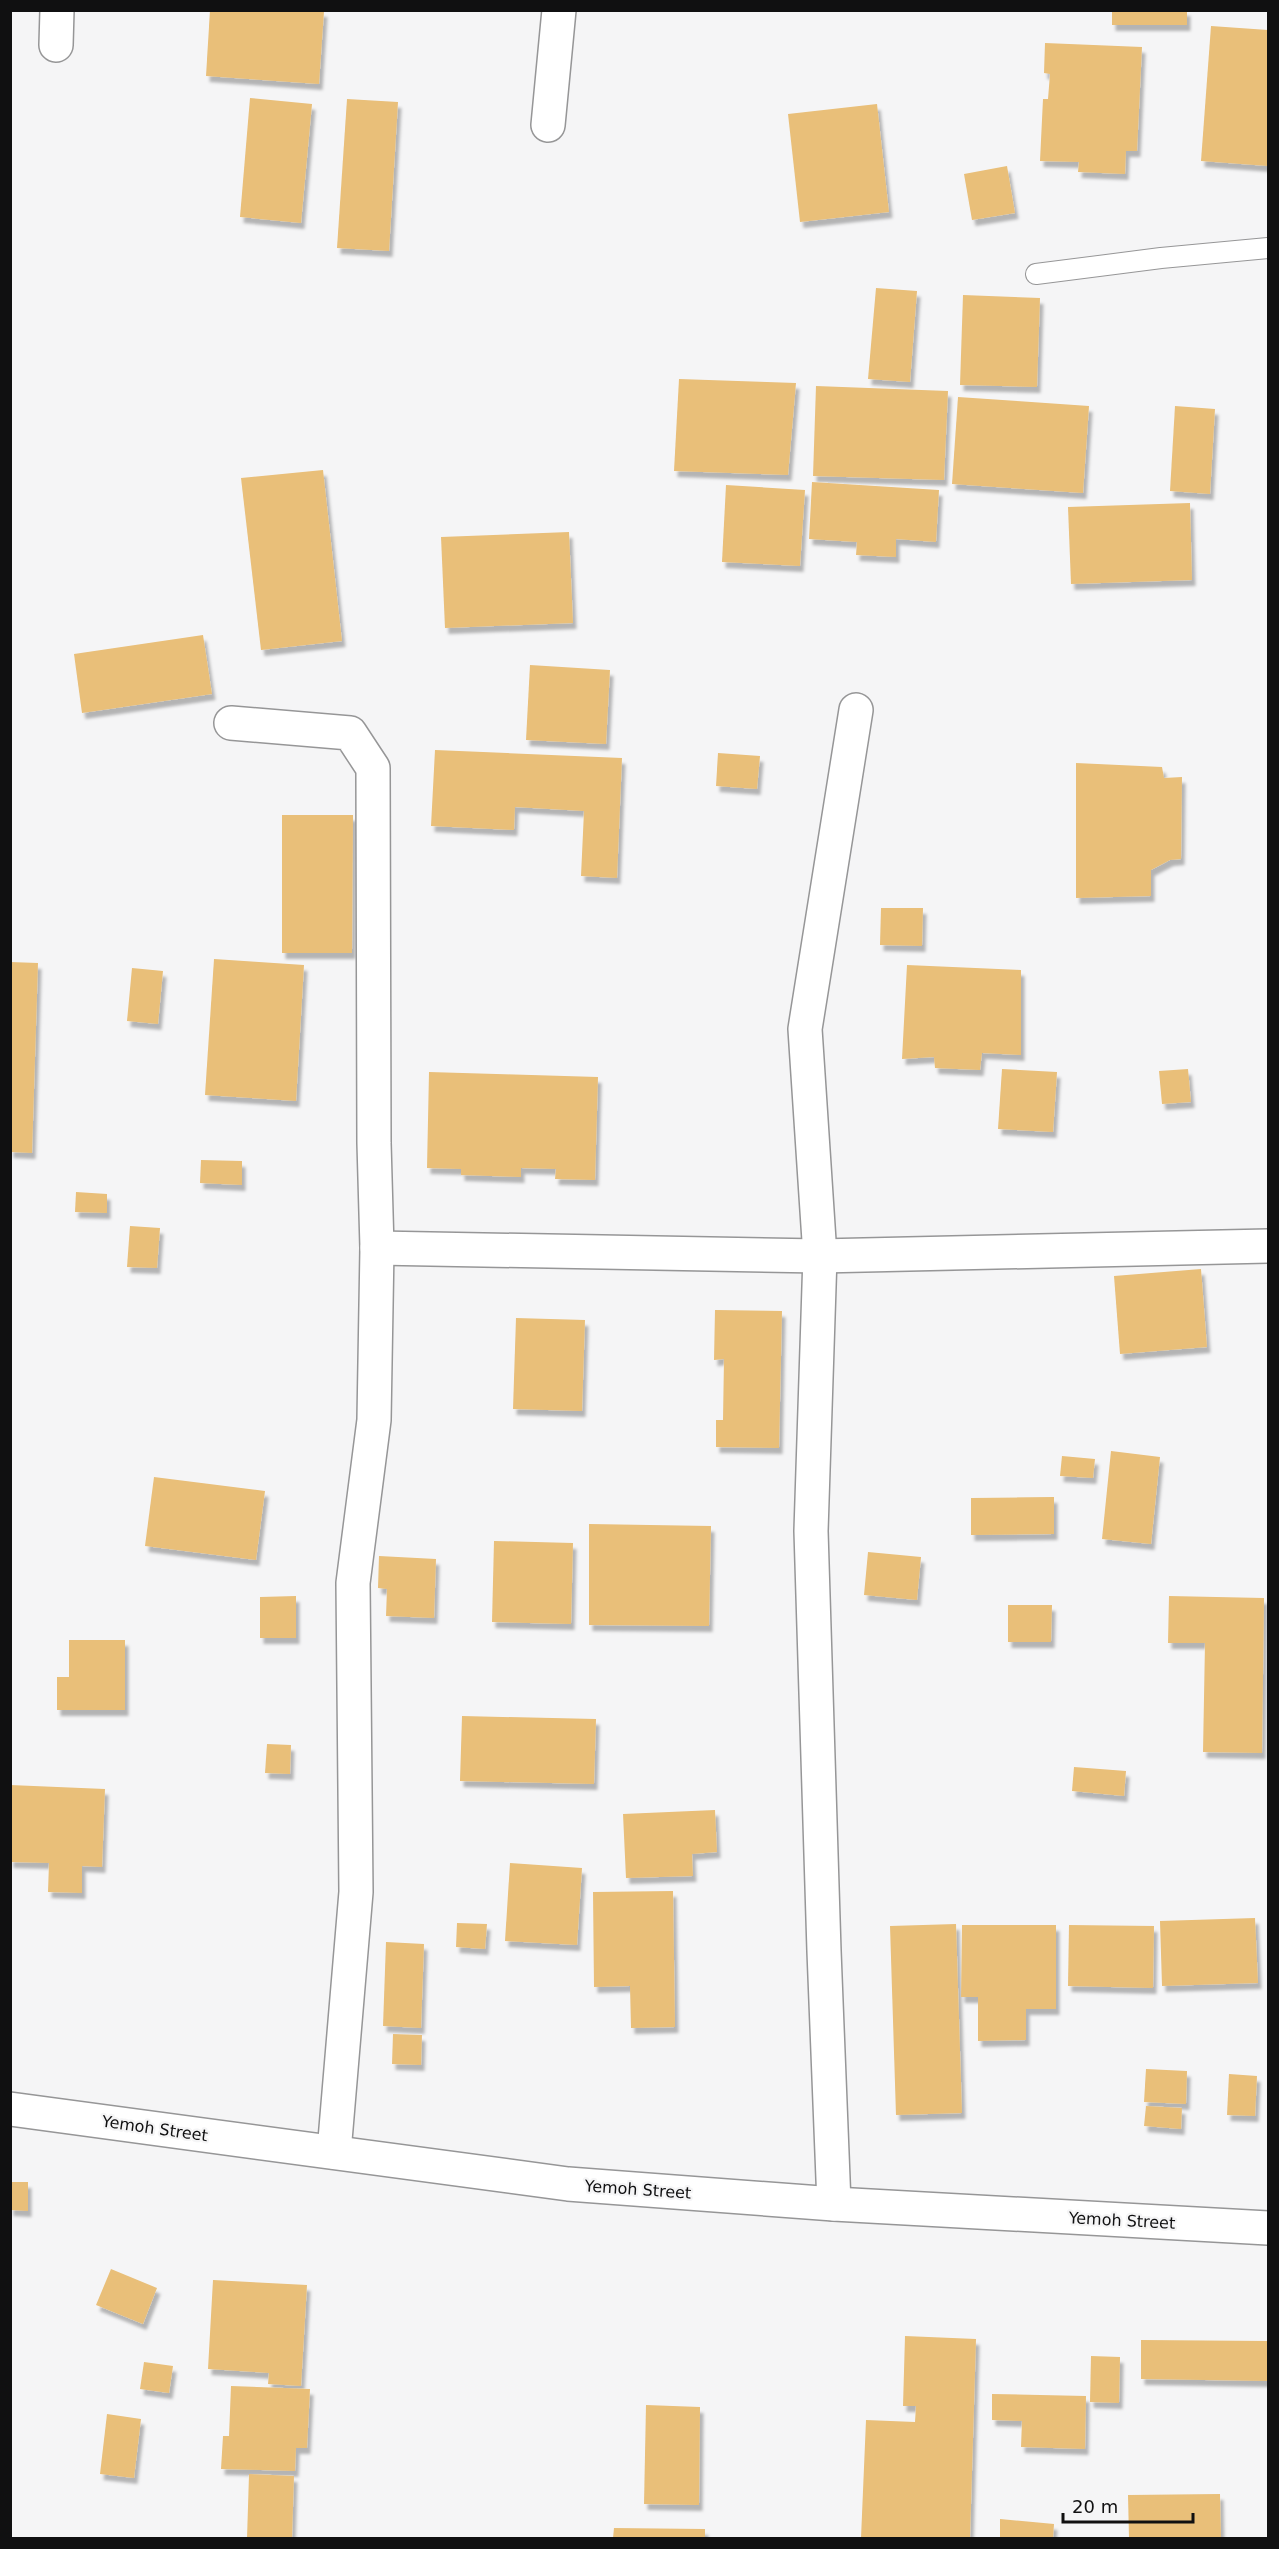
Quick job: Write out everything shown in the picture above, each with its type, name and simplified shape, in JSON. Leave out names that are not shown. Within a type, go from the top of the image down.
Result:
[{"type":"street","points":[[56,45],[57,10]]},
{"type":"street","points":[[549,125],[559,10]]},
{"type":"street","points":[[834,2204],[811,1531],[820,1256],[805,1029],[856,711]]},
{"type":"street","points":[[231,723],[350,733],[373,768],[374,1143],[377,1248],[374,1420],[353,1583],[356,1892],[334,2152]]},
{"type":"street","points":[[377,1248],[820,1256],[1269,1246]]},
{"type":"street","name":"Yemoh Street","points":[[10,2109],[568,2184],[834,2204],[1269,2228]]},
{"type":"lane","points":[[1035,274],[1161,258],[1269,248]]},
{"type":"building","points":[[210,10],[324,11],[319,84],[206,76]]},
{"type":"building","points":[[1112,10],[1187,10],[1187,25],[1112,25]]},
{"type":"building","points":[[1211,26],[1268,30],[1268,166],[1201,161]]},
{"type":"building","points":[[1045,43],[1142,47],[1137,151],[1126,151],[1125,174],[1078,172],[1079,162],[1040,161],[1043,99],[1048,99],[1050,74],[1044,73]]},
{"type":"building","points":[[250,98],[312,104],[301,223],[240,217]]},
{"type":"building","points":[[347,99],[398,102],[389,251],[337,248]]},
{"type":"building","points":[[877,104],[889,212],[800,222],[788,114]]},
{"type":"building","points":[[1007,166],[1015,213],[972,220],[964,174]]},
{"type":"building","points":[[876,288],[917,291],[910,382],[868,379]]},
{"type":"building","points":[[963,295],[1040,298],[1037,387],[960,385]]},
{"type":"building","points":[[679,379],[796,383],[788,475],[674,471]]},
{"type":"building","points":[[816,386],[948,391],[944,480],[813,476]]},
{"type":"building","points":[[958,397],[1089,406],[1083,493],[952,484]]},
{"type":"building","points":[[1175,406],[1215,409],[1210,494],[1170,491]]},
{"type":"building","points":[[323,470],[342,641],[261,650],[241,478]]},
{"type":"building","points":[[812,482],[939,490],[936,542],[896,539],[896,557],[856,555],[857,542],[809,539]]},
{"type":"building","points":[[726,485],[805,490],[800,566],[722,562]]},
{"type":"building","points":[[1190,503],[1192,580],[1071,584],[1068,507]]},
{"type":"building","points":[[569,532],[573,623],[445,628],[441,537]]},
{"type":"building","points":[[203,635],[212,694],[82,713],[74,654]]},
{"type":"building","points":[[530,665],[610,670],[606,744],[526,740]]},
{"type":"building","points":[[435,750],[622,758],[617,878],[581,876],[584,811],[515,807],[514,830],[431,826]]},
{"type":"building","points":[[718,753],[760,756],[757,789],[716,786]]},
{"type":"building","points":[[1076,763],[1162,767],[1164,778],[1182,777],[1181,859],[1170,860],[1151,870],[1151,896],[1076,898]]},
{"type":"building","points":[[282,815],[353,815],[352,953],[282,953]]},
{"type":"building","points":[[881,908],[923,908],[922,946],[880,945]]},
{"type":"building","points":[[214,959],[304,965],[296,1101],[205,1095]]},
{"type":"building","points":[[10,962],[38,963],[32,1153],[10,1152]]},
{"type":"building","points":[[907,965],[1021,970],[1021,1055],[982,1053],[980,1070],[935,1068],[934,1057],[902,1059]]},
{"type":"building","points":[[132,968],[163,971],[158,1024],[127,1021]]},
{"type":"building","points":[[1002,1069],[1057,1072],[1053,1132],[998,1129]]},
{"type":"building","points":[[1188,1069],[1191,1102],[1162,1104],[1159,1071]]},
{"type":"building","points":[[429,1072],[598,1077],[595,1180],[555,1179],[556,1169],[521,1168],[521,1177],[461,1175],[461,1169],[427,1168]]},
{"type":"building","points":[[201,1160],[242,1161],[242,1185],[200,1183]]},
{"type":"building","points":[[76,1192],[107,1194],[107,1213],[75,1212]]},
{"type":"building","points":[[130,1226],[160,1228],[157,1268],[127,1267]]},
{"type":"building","points":[[1201,1269],[1207,1347],[1120,1354],[1114,1276]]},
{"type":"building","points":[[715,1310],[782,1311],[779,1448],[716,1447],[716,1420],[723,1420],[724,1359],[714,1360]]},
{"type":"building","points":[[516,1318],[585,1320],[582,1411],[513,1409]]},
{"type":"building","points":[[1111,1451],[1160,1457],[1151,1544],[1102,1539]]},
{"type":"building","points":[[1062,1456],[1095,1459],[1093,1478],[1060,1476]]},
{"type":"building","points":[[154,1477],[265,1491],[256,1560],[145,1546]]},
{"type":"building","points":[[1054,1497],[1054,1534],[971,1535],[971,1498]]},
{"type":"building","points":[[589,1524],[711,1526],[709,1626],[589,1625]]},
{"type":"building","points":[[494,1541],[573,1543],[571,1624],[492,1622]]},
{"type":"building","points":[[868,1552],[921,1557],[917,1600],[864,1595]]},
{"type":"building","points":[[379,1556],[436,1559],[434,1618],[386,1616],[387,1589],[378,1588]]},
{"type":"building","points":[[296,1596],[296,1638],[260,1638],[260,1597]]},
{"type":"building","points":[[1169,1596],[1264,1598],[1262,1753],[1203,1752],[1205,1643],[1168,1643]]},
{"type":"building","points":[[1008,1605],[1052,1605],[1051,1642],[1008,1642]]},
{"type":"building","points":[[69,1640],[125,1640],[125,1710],[57,1710],[57,1677],[69,1677]]},
{"type":"building","points":[[462,1716],[596,1719],[594,1784],[460,1781]]},
{"type":"building","points":[[267,1744],[291,1745],[290,1774],[265,1773]]},
{"type":"building","points":[[1074,1767],[1126,1771],[1124,1796],[1072,1791]]},
{"type":"building","points":[[10,1785],[105,1789],[102,1867],[82,1866],[82,1893],[48,1892],[49,1863],[10,1862]]},
{"type":"building","points":[[715,1810],[717,1852],[692,1854],[693,1876],[626,1878],[623,1814]]},
{"type":"building","points":[[510,1863],[582,1868],[577,1945],[505,1941]]},
{"type":"building","points":[[673,1891],[675,2027],[631,2028],[630,1986],[594,1987],[593,1892]]},
{"type":"building","points":[[1255,1918],[1258,1983],[1162,1986],[1160,1921]]},
{"type":"building","points":[[457,1923],[487,1924],[485,1949],[456,1947]]},
{"type":"building","points":[[956,1924],[962,2113],[896,2115],[890,1926]]},
{"type":"building","points":[[962,1925],[1056,1925],[1056,2009],[1026,2009],[1026,2040],[978,2041],[978,1997],[961,1997]]},
{"type":"building","points":[[1069,1925],[1154,1926],[1153,1988],[1068,1986]]},
{"type":"building","points":[[386,1942],[424,1944],[421,2028],[383,2026]]},
{"type":"building","points":[[393,2034],[422,2035],[421,2065],[392,2064]]},
{"type":"building","points":[[1146,2069],[1187,2071],[1186,2104],[1144,2102]]},
{"type":"building","points":[[1229,2074],[1257,2076],[1255,2116],[1227,2115]]},
{"type":"building","points":[[1146,2106],[1182,2108],[1181,2129],[1144,2126]]},
{"type":"building","points":[[10,2182],[28,2182],[28,2211],[10,2210]]},
{"type":"building","points":[[111,2269],[157,2288],[143,2324],[96,2305]]},
{"type":"building","points":[[213,2280],[307,2285],[301,2386],[268,2384],[269,2373],[208,2369]]},
{"type":"building","points":[[905,2336],[976,2339],[970,2538],[861,2538],[866,2420],[915,2422],[916,2406],[903,2406]]},
{"type":"building","points":[[1141,2340],[1268,2341],[1268,2381],[1141,2379]]},
{"type":"building","points":[[1091,2356],[1120,2357],[1119,2403],[1090,2402]]},
{"type":"building","points":[[144,2362],[173,2366],[169,2393],[140,2389]]},
{"type":"building","points":[[231,2386],[310,2389],[307,2448],[296,2448],[295,2471],[221,2469],[223,2436],[229,2436]]},
{"type":"building","points":[[992,2394],[1086,2396],[1085,2449],[1021,2447],[1022,2421],[992,2420]]},
{"type":"building","points":[[646,2405],[700,2407],[699,2505],[644,2504]]},
{"type":"building","points":[[107,2414],[141,2419],[134,2478],[100,2474]]},
{"type":"building","points":[[249,2474],[294,2476],[292,2538],[247,2538]]},
{"type":"building","points":[[1220,2494],[1221,2538],[1129,2538],[1128,2495]]},
{"type":"building","points":[[1000,2519],[1054,2524],[1053,2538],[1000,2538]]},
{"type":"building","points":[[614,2528],[705,2529],[705,2538],[613,2538]]}]
